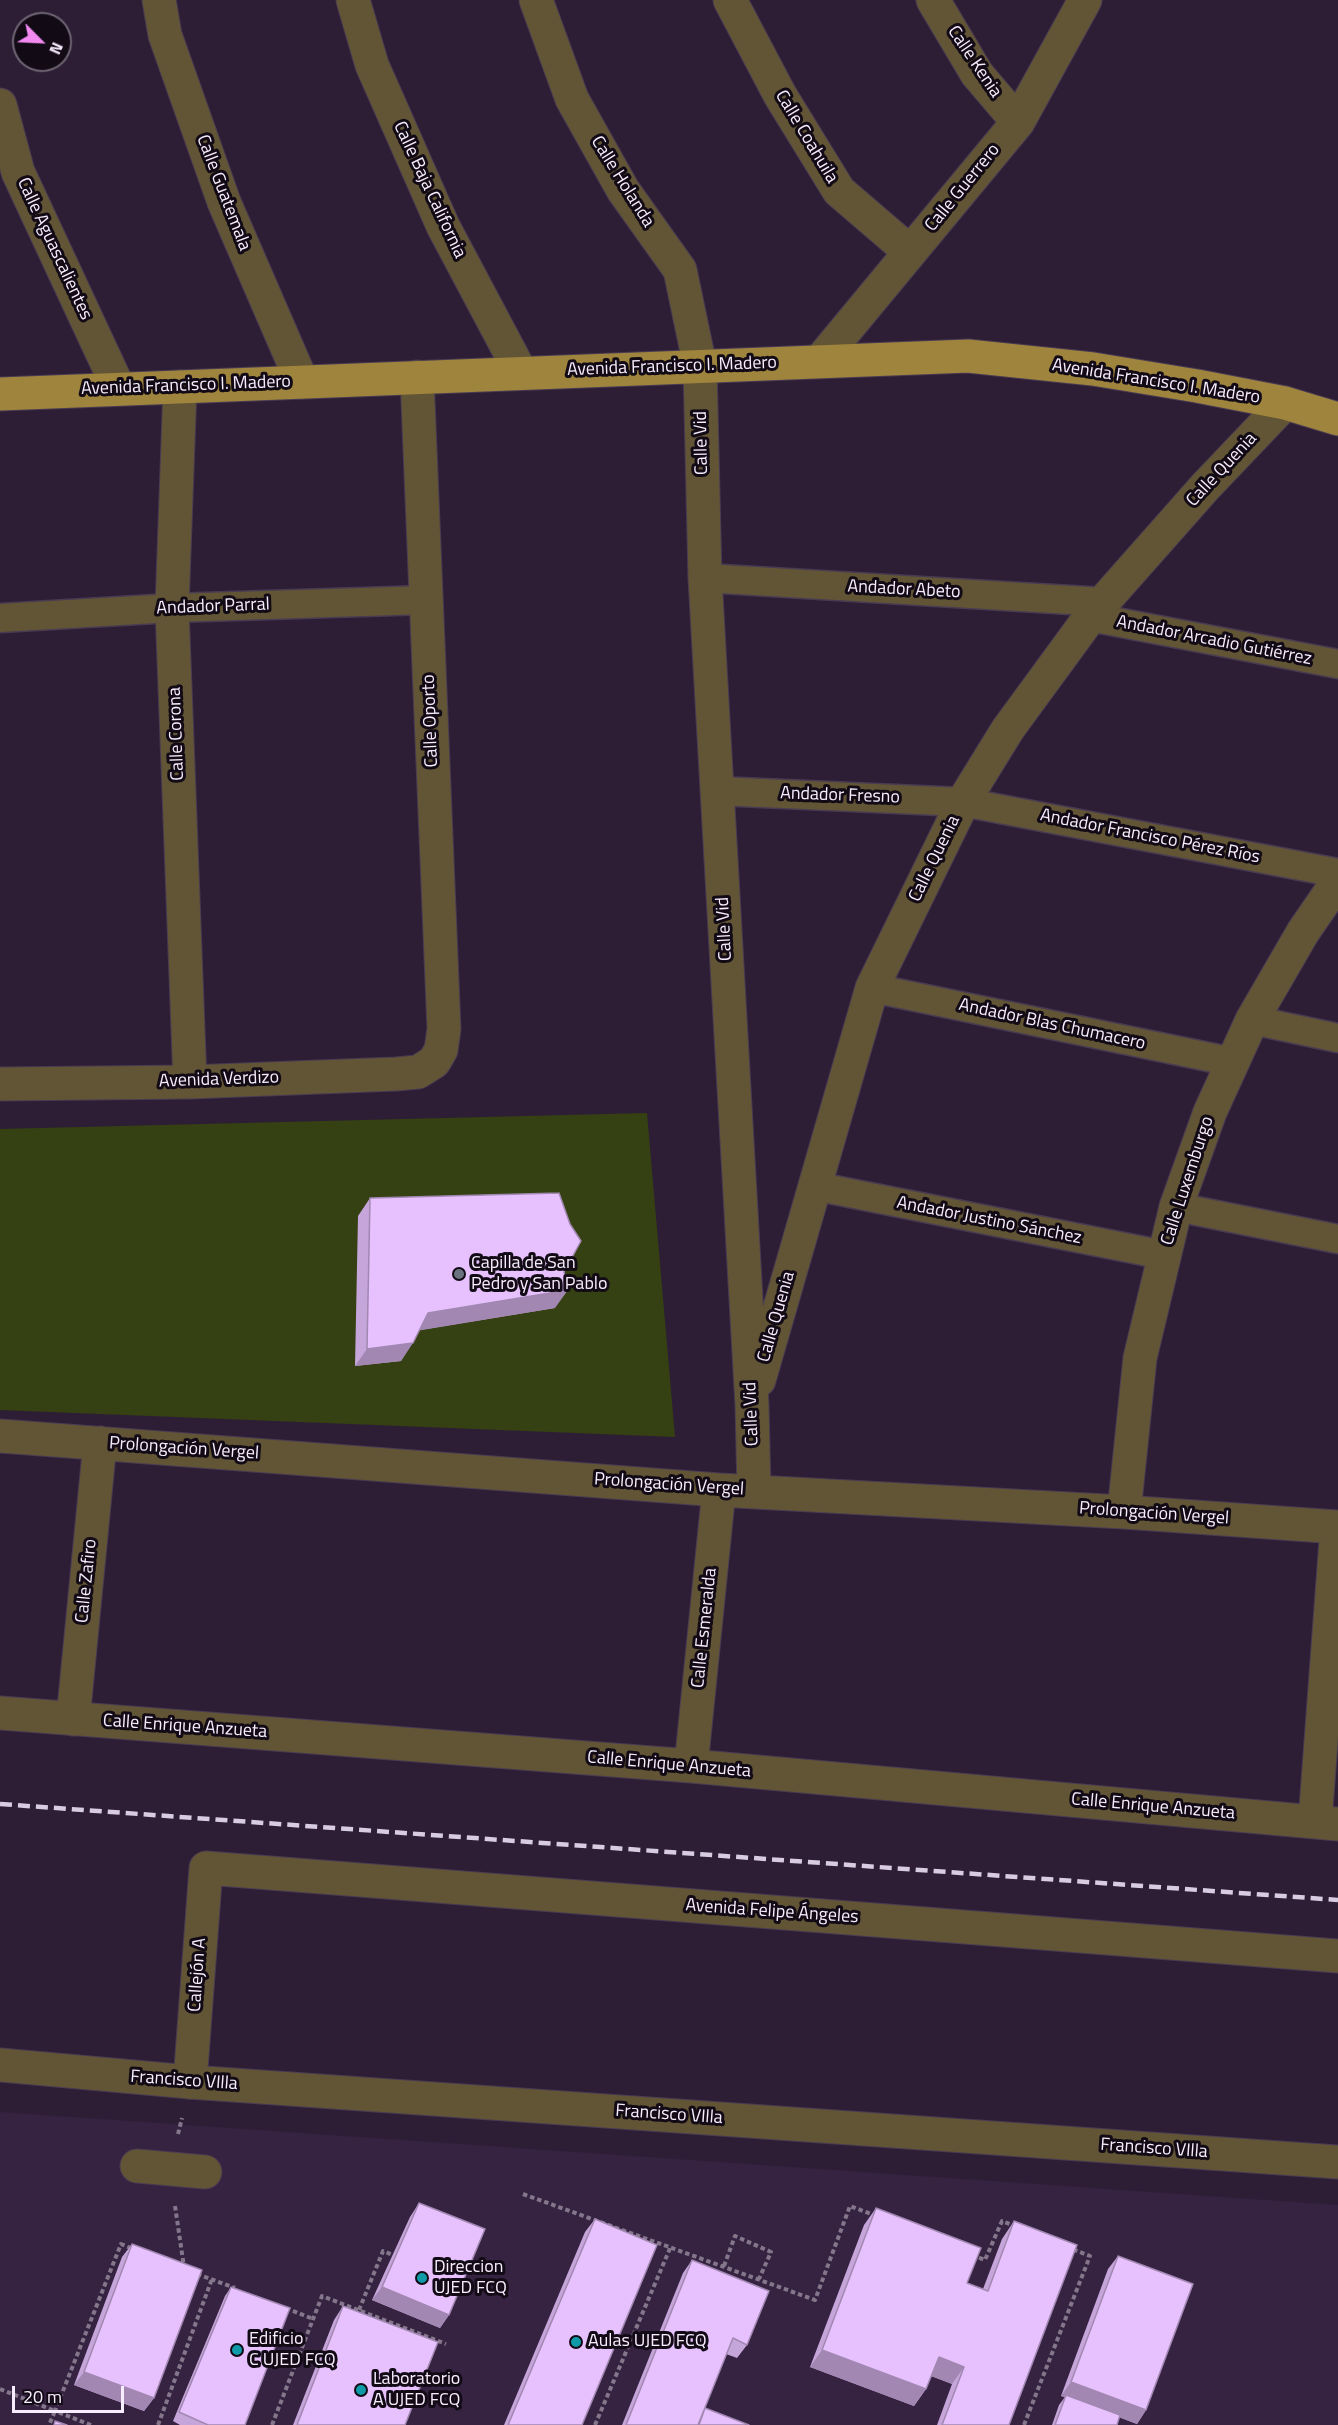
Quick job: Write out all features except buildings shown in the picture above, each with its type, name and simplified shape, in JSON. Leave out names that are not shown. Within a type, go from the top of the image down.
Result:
[{"type":"main road","name":"Avenida Francisco I. Madero","points":[[0,394],[968,356],[1093,369],[1285,403],[1338,419]]},
{"type":"street","name":"Calle Guatemala","points":[[159,0],[165,35],[224,202],[302,382]]},
{"type":"street","name":"Calle Baja California","points":[[353,0],[372,65],[443,226],[521,373]]},
{"type":"street","name":"Calle Holanda","points":[[536,0],[572,99],[623,190],[680,270],[700,366]]},
{"type":"street","name":"Calle Coahuila","points":[[730,0],[780,95],[838,191],[910,252]]},
{"type":"street","name":"Calle Kenia","points":[[933,0],[977,74],[1018,122]]},
{"type":"street","name":"Calle Guerrero","points":[[820,361],[1018,122],[1084,0]]},
{"type":"street","name":"Calle Aguascalientes","points":[[0,105],[18,172],[119,389]]},
{"type":"street","name":"Calle Vid","points":[[700,366],[705,578],[752,1405],[754,1491]]},
{"type":"street","name":"Calle Oporto","points":[[417,377],[444,1029],[441,1050],[434,1062]]},
{"type":"street","name":"Calle Corona","points":[[180,387],[172,608],[190,1082]]},
{"type":"street","name":"Calle Quenia","points":[[752,1405],[872,988],[963,802],[1008,729],[1097,610],[1205,487],[1285,403]]},
{"type":"street","name":"Andador Abeto","points":[[705,578],[1097,610]]},
{"type":"street","name":"Andador Parral","points":[[0,618],[172,608],[426,600]]},
{"type":"street","name":"Andador Arcadio Gutiérrez","points":[[1097,610],[1338,664]]},
{"type":"street","name":"Andador Fresno","points":[[717,791],[963,802]]},
{"type":"street","name":"Andador Francisco Pérez Ríos","points":[[963,802],[1338,873]]},
{"type":"street","name":"Calle Luxemburgo","points":[[1124,1512],[1140,1358],[1176,1207],[1210,1112],[1252,1020],[1303,932],[1338,881]]},
{"type":"street","name":"Andador Blas Chumacero","points":[[872,988],[1233,1062]]},
{"type":"street","points":[[1252,1020],[1338,1038]]},
{"type":"street","name":"Avenida Verdizo","points":[[0,1084],[190,1082],[396,1074],[418,1072],[434,1062]]},
{"type":"street","name":"Andador Justino Sánchez","points":[[814,1186],[1164,1255]]},
{"type":"street","points":[[1176,1207],[1338,1239]]},
{"type":"street","name":"Prolongación Vergel","points":[[0,1436],[719,1490],[1124,1512],[1338,1527]]},
{"type":"street","name":"Calle Zafiro","points":[[73,1719],[100,1443]]},
{"type":"street","name":"Calle Esmeralda","points":[[691,1766],[719,1490]]},
{"type":"street","points":[[1326,1823],[1338,1527]]},
{"type":"street","name":"Calle Enrique Anzueta","points":[[0,1713],[691,1766],[1326,1823]]},
{"type":"street","name":"Avenida Felipe Ángeles","points":[[206,1868],[1338,1956]]},
{"type":"street","name":"Callejón A","points":[[190,2082],[206,1868]]},
{"type":"street","name":"Francisco VIlla","points":[[0,2065],[190,2082],[1338,2162]]},
{"type":"street","points":[[137,2166],[205,2172]]},
{"type":"path","points":[[174,2265],[185,2269],[170,2169],[190,2082]]},
{"type":"path","points":[[524,2194],[815,2300],[850,2206],[881,2218]]},
{"type":"path","points":[[964,2252],[985,2260],[1002,2221],[1024,2230]]},
{"type":"path","points":[[724,2266],[735,2236],[771,2252],[759,2279]]},
{"type":"path","points":[[49,2425],[121,2244],[142,2252]]},
{"type":"path","points":[[596,2425],[671,2246]]},
{"type":"path","points":[[1024,2425],[1090,2256],[1068,2247]]},
{"type":"path","points":[[359,2310],[383,2251],[393,2255]]},
{"type":"path","points":[[194,2272],[246,2292]]},
{"type":"path","points":[[158,2425],[212,2279]]},
{"type":"path","points":[[272,2425],[322,2296],[446,2344]]},
{"type":"path","points":[[279,2306],[313,2319]]},
{"type":"path","points":[[0,2389],[91,2425]]},
{"type":"shaded area","points":[[0,2112],[1338,2205],[1338,2425],[0,2425]]},
{"type":"green space","points":[[647,1113],[675,1437],[0,1410],[0,1129]]},
{"type":"railway","points":[[0,1804],[1338,1900]]},
{"type":"place","name":"Capilla de San Pedro y San Pablo","points":[[459,1274]]},
{"type":"place","name":"Direccion UJED FCQ","points":[[422,2278]]},
{"type":"place","name":"Aulas UJED FCQ","points":[[576,2342]]},
{"type":"place","name":"Edificio C UJED FCQ","points":[[237,2350]]},
{"type":"place","name":"Laboratorio A UJED FCQ","points":[[361,2390]]}]
